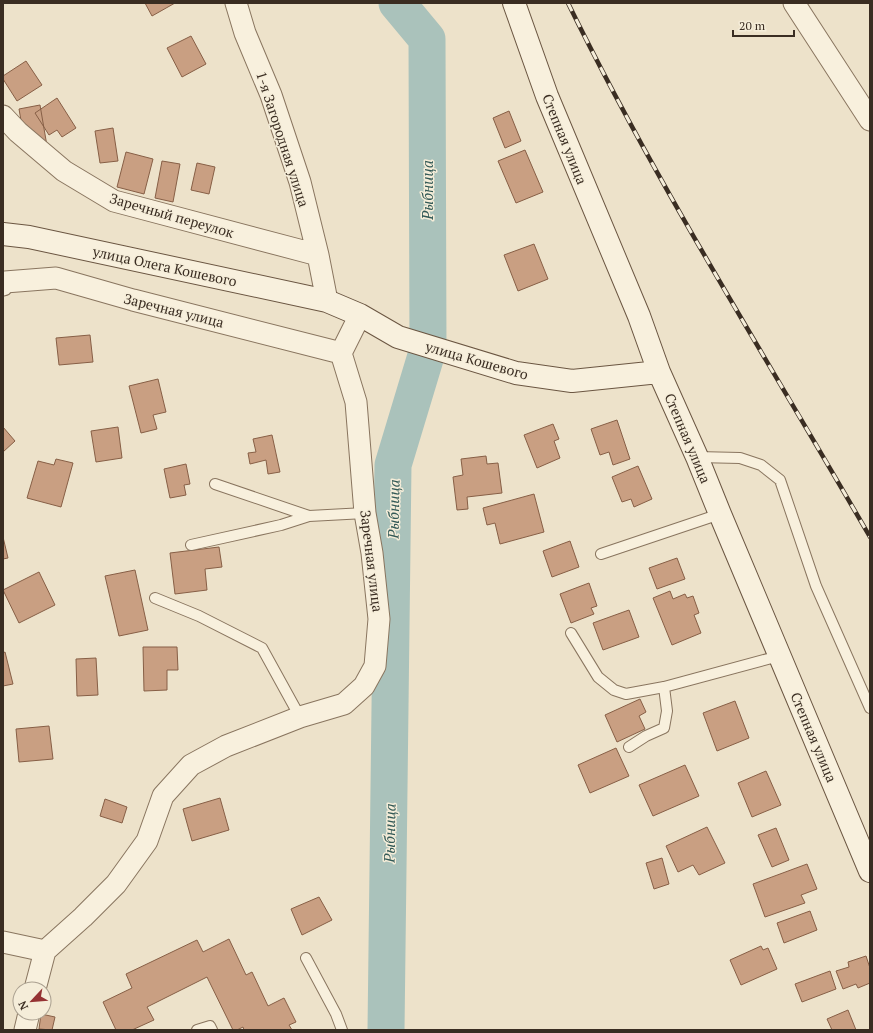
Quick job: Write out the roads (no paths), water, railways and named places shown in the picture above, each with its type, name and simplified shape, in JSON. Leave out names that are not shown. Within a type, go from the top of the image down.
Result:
[{"type":"main road","name":"Степная улица","points":[[514,3],[547,96],[640,316],[659,372],[697,457],[779,656],[870,870]]},
{"type":"main road","name":"улица Олега Кошевого","points":[[3,234],[29,237],[327,301]]},
{"type":"main road","name":"улица Кошевого","points":[[327,301],[360,315],[398,336],[516,373],[572,380],[659,372]]},
{"type":"street","name":"1-я Загородная улица","points":[[236,3],[245,33],[271,95],[300,182],[318,255],[327,301]]},
{"type":"street","points":[[794,3],[870,120]]},
{"type":"street","name":"Заречный переулок","points":[[3,116],[18,132],[64,171],[114,201],[318,255]]},
{"type":"street","name":"Заречная улица","points":[[4,283],[56,278],[133,300],[341,353],[356,402],[365,514],[372,553],[379,619],[375,666],[364,686],[344,704],[300,717],[226,746],[191,765],[163,796],[147,841],[116,884],[83,917],[45,951]]},
{"type":"street","points":[[341,353],[360,315]]},
{"type":"street","points":[[3,942],[45,951],[37,981]]},
{"type":"lane","points":[[697,457],[740,458],[761,465],[780,480],[816,586],[870,708]]},
{"type":"lane","points":[[215,484],[309,516]]},
{"type":"lane","points":[[191,545],[281,525],[309,516],[365,514]]},
{"type":"lane","points":[[601,554],[720,514]]},
{"type":"lane","points":[[155,598],[199,616],[262,648],[300,717]]},
{"type":"lane","points":[[571,634],[598,677],[614,690],[626,694],[664,687],[779,656]]},
{"type":"lane","points":[[629,747],[646,736],[664,728],[667,711],[664,687]]},
{"type":"lane","points":[[306,958],[336,1014],[342,1030]]},
{"type":"lane","points":[[197,1030],[210,1026],[212,1030]]},
{"type":"waterway","name":"Рыбница","points":[[386,1030],[393,465],[428,349],[427,39],[397,3]]},
{"type":"railway","points":[[568,3],[603,72],[676,206],[870,537]]}]
